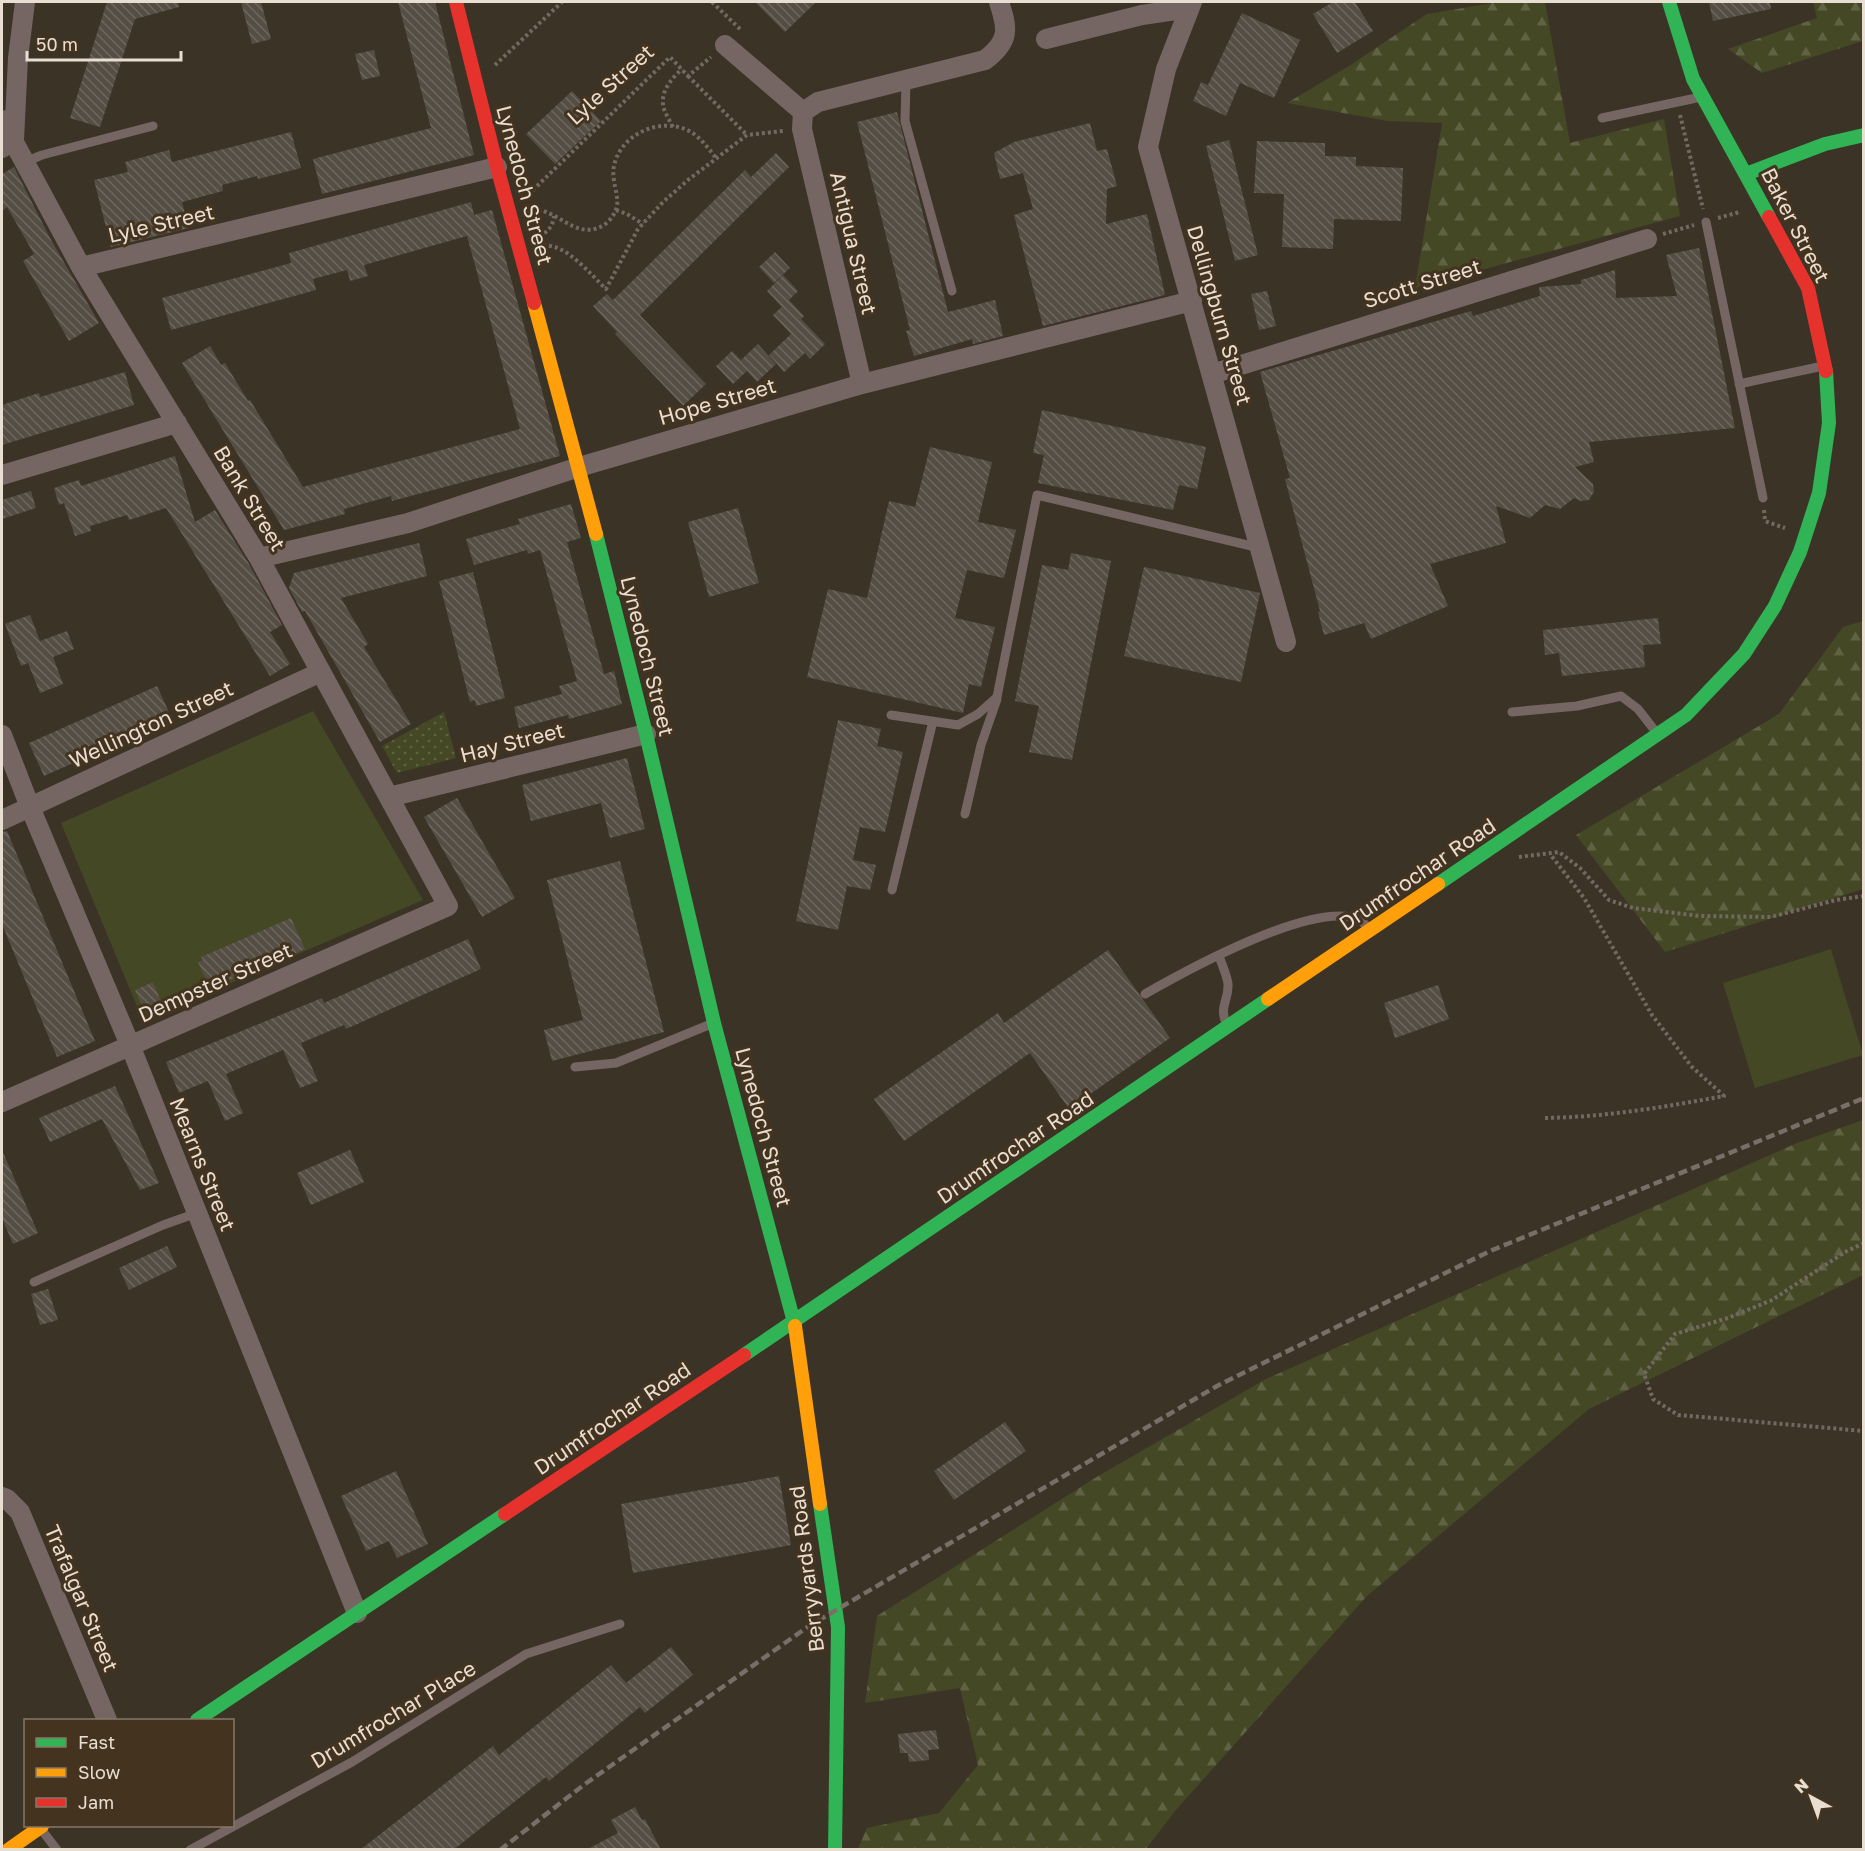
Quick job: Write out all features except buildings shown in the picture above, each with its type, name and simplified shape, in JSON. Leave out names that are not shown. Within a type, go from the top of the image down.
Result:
[{"type":"main road","name":"Lynedoch Street","points":[[456,2],[497,167],[579,466],[646,734],[714,1023],[794,1322]]},
{"type":"main road","name":"Baker Street","points":[[1669,2],[1693,79],[1808,288],[1826,366],[1829,423],[1819,493],[1800,552]]},
{"type":"main road","points":[[1746,174],[1825,144],[1863,135]]},
{"type":"main road","name":"Drumfrochar Road","points":[[198,1719],[794,1322],[1686,715],[1744,654],[1775,606],[1800,552]]},
{"type":"main road","name":"Berryyards Road","points":[[794,1322],[838,1627],[836,1850]]},
{"type":"main road","points":[[8,1850],[39,1827]]},
{"type":"street","points":[[8,144],[26,2]]},
{"type":"street","points":[[726,45],[802,121],[818,102],[985,60],[999,49],[1007,26],[999,2]]},
{"type":"street","points":[[1046,39],[1190,5]]},
{"type":"street","name":"Dellingburn Street","points":[[1190,5],[1166,69],[1148,147],[1286,642]]},
{"type":"street","name":"Bank Street","points":[[2,120],[8,144],[25,162],[81,267],[259,558],[448,906]]},
{"type":"street","name":"Antigua Street","points":[[802,121],[862,384]]},
{"type":"street","name":"Lyle Street","points":[[81,267],[497,167]]},
{"type":"street","name":"Scott Street","points":[[1212,374],[1647,239]]},
{"type":"street","name":"Hope Street","points":[[259,558],[408,523],[579,466],[862,384],[1192,301]]},
{"type":"street","points":[[2,475],[177,423]]},
{"type":"street","name":"Wellington Street","points":[[2,820],[321,672]]},
{"type":"street","name":"Hay Street","points":[[389,797],[646,734]]},
{"type":"street","name":"Mearns Street","points":[[2,735],[130,1045],[357,1613]]},
{"type":"street","name":"Dempster Street","points":[[2,1102],[448,906]]},
{"type":"street","name":"Trafalgar Street","points":[[4,1498],[20,1512],[107,1719]]},
{"type":"lane","points":[[906,80],[905,121],[952,291]]},
{"type":"lane","points":[[1602,118],[1703,96]]},
{"type":"lane","points":[[25,162],[42,154],[153,126]]},
{"type":"lane","points":[[1706,222],[1763,498]]},
{"type":"lane","points":[[1739,384],[1826,366]]},
{"type":"lane","points":[[965,814],[981,745],[997,697],[1037,495],[1260,548]]},
{"type":"lane","points":[[1512,712],[1577,706],[1621,696],[1638,710],[1658,734]]},
{"type":"lane","points":[[891,715],[957,725],[978,714],[997,697]]},
{"type":"lane","points":[[892,890],[933,721]]},
{"type":"lane","points":[[1145,994],[1186,970],[1303,921],[1337,916],[1348,917],[1360,920],[1372,930]]},
{"type":"lane","points":[[1219,956],[1228,982],[1228,992],[1222,1009],[1229,1027]]},
{"type":"lane","points":[[575,1067],[616,1063],[714,1023]]},
{"type":"lane","points":[[34,1282],[163,1225],[197,1214]]},
{"type":"lane","name":"Drumfrochar Place","points":[[234,1826],[352,1762],[526,1654],[620,1624]]},
{"type":"lane","points":[[41,1827],[57,1850]]},
{"type":"lane","name":"Drumfrochar Place","points":[[190,1850],[232,1827]]},
{"type":"path","points":[[476,82],[562,2]]},
{"type":"path","points":[[688,76],[742,31],[712,2]]},
{"type":"path","name":"Lyle Street","points":[[506,199],[533,190],[670,57],[747,135]]},
{"type":"path","points":[[673,127],[664,108],[663,100],[669,82],[682,69]]},
{"type":"path","points":[[1676,102],[1706,222]]},
{"type":"path","points":[[522,253],[547,245],[560,249],[569,254],[606,289],[638,229],[663,202],[747,135],[802,121]]},
{"type":"path","points":[[512,216],[534,209],[542,210],[579,229],[589,231],[605,225],[616,210],[618,201],[613,181],[614,167],[621,150],[642,131],[653,127],[673,127],[690,131],[716,158]]},
{"type":"path","points":[[616,210],[643,224]]},
{"type":"path","points":[[1763,498],[1766,521],[1805,535]]},
{"type":"path","points":[[1516,857],[1559,852],[1580,868],[1609,900],[1633,908],[1700,916],[1771,917],[1836,900],[1863,896]]},
{"type":"path","points":[[1545,1118],[1616,1114],[1724,1096],[1692,1067],[1652,1015],[1584,898],[1550,854]]},
{"type":"path","points":[[1863,1244],[1845,1252],[1772,1300],[1728,1318],[1675,1334],[1644,1374],[1653,1399],[1678,1415],[1863,1431]]},
{"type":"green space","points":[[1499,2],[1545,2],[1570,143],[1664,119],[1680,216],[1415,288],[1442,123],[1388,121],[1287,103],[1349,66],[1427,14]]},
{"type":"green space","points":[[1813,2],[1863,2],[1863,41],[1762,73],[1728,49],[1817,18]]},
{"type":"green space","points":[[1863,621],[1863,889],[1665,952],[1576,835],[1779,714],[1843,627]]},
{"type":"green space","points":[[313,711],[423,900],[143,1021],[61,823]]},
{"type":"green space","points":[[444,712],[456,758],[397,773],[382,746]]},
{"type":"green space","points":[[1831,949],[1863,1055],[1755,1088],[1723,983]]},
{"type":"green space","points":[[1863,1120],[1863,1275],[1589,1409],[1367,1596],[1175,1811],[1146,1849],[858,1849],[867,1828],[939,1813],[978,1765],[960,1688],[865,1703],[877,1616],[1095,1478],[1266,1379],[1797,1143]]},
{"type":"railway","points":[[500,1850],[585,1784],[809,1626],[1217,1386],[1490,1251],[1864,1098]]},
{"type":"traffic: fast","points":[[1669,2],[1693,79],[1769,217]]},
{"type":"traffic: fast","points":[[1746,174],[1825,144],[1864,135]]},
{"type":"traffic: fast","points":[[1438,884],[1686,715],[1744,654],[1775,606],[1800,552],[1819,493],[1829,423],[1826,371]]},
{"type":"traffic: fast","points":[[596,534],[714,1023],[795,1326]]},
{"type":"traffic: fast","points":[[744,1355],[1268,999]]},
{"type":"traffic: fast","points":[[820,1504],[838,1627],[835,1850]]},
{"type":"traffic: fast","points":[[198,1719],[505,1514]]},
{"type":"traffic: slow","points":[[534,303],[596,534]]},
{"type":"traffic: slow","points":[[1268,999],[1438,884]]},
{"type":"traffic: slow","points":[[795,1326],[820,1504]]},
{"type":"traffic: slow","points":[[8,1850],[41,1827]]},
{"type":"traffic: jam","points":[[456,2],[534,303]]},
{"type":"traffic: jam","points":[[1769,217],[1808,288],[1826,371]]},
{"type":"traffic: jam","points":[[505,1514],[744,1355]]}]
